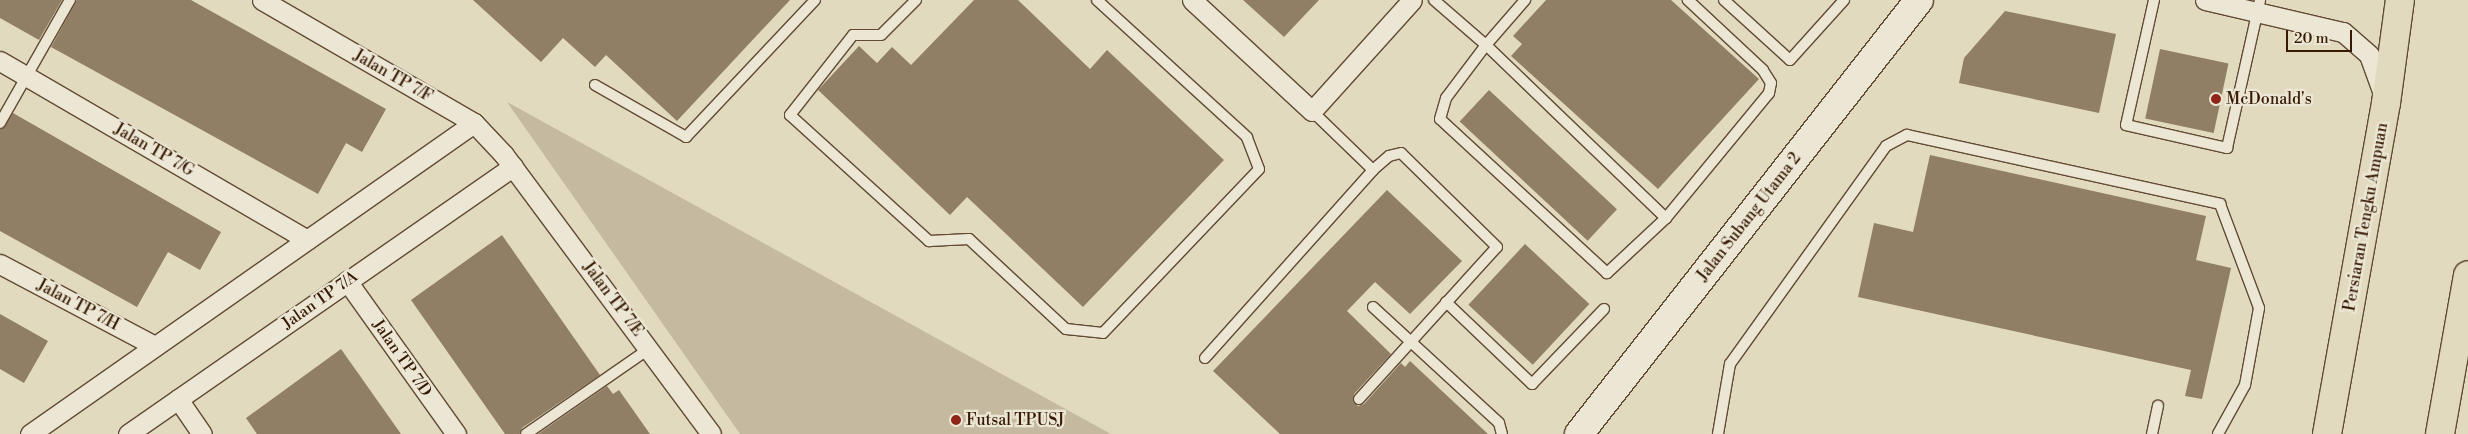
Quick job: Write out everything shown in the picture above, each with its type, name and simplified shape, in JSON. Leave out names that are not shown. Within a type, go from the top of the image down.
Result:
[{"type":"main road","name":"Jalan Subang Utama 2","points":[[1579,434],[1919,0]]},
{"type":"main road","name":"Persiaran Tengku Ampuan","points":[[2328,434],[2386,103],[2400,0]]},
{"type":"main road","points":[[2440,434],[2468,274]]},
{"type":"street","name":"Jalan TP 7/F","points":[[262,0],[474,123],[513,166]]},
{"type":"street","points":[[1192,0],[1312,111],[1405,2]]},
{"type":"street","points":[[2205,0],[2259,6],[2343,32],[2369,56],[2386,103]]},
{"type":"street","name":"Jalan TP 7/G","points":[[0,61],[307,240]]},
{"type":"street","points":[[30,434],[474,123]]},
{"type":"street","name":"Jalan TP 7/A","points":[[128,434],[513,166]]},
{"type":"street","name":"Jalan TP 7/E","points":[[513,166],[650,348],[711,434]]},
{"type":"street","name":"Jalan TP 7/H","points":[[0,264],[155,346]]},
{"type":"street","name":"Jalan TP 7/D","points":[[347,281],[456,434]]},
{"type":"street","points":[[178,399],[202,434]]},
{"type":"lane","points":[[0,123],[70,0]]},
{"type":"lane","points":[[595,85],[686,137],[816,0]]},
{"type":"lane","points":[[916,0],[881,35],[853,35],[790,115],[929,241],[969,239],[1066,330],[1103,333],[1259,169],[1247,137],[1097,0]]},
{"type":"lane","points":[[1434,0],[1486,45],[1666,218]]},
{"type":"lane","points":[[1525,0],[1486,45],[1446,98],[1440,118],[1607,273],[1666,218],[1769,93],[1771,83],[1763,70],[1688,0]]},
{"type":"lane","points":[[1724,0],[1790,60],[1844,0]]},
{"type":"lane","points":[[2154,0],[2126,125],[2227,148],[2259,6]]},
{"type":"lane","points":[[1312,111],[1372,170]]},
{"type":"lane","points":[[1718,434],[1730,364],[1886,146],[1907,136],[2220,204],[2259,308],[2246,385],[2218,434]]},
{"type":"lane","points":[[1205,358],[1372,170],[1390,156],[1402,153],[1497,247],[1358,399]]},
{"type":"lane","points":[[1446,302],[1532,384],[1604,309]]},
{"type":"lane","points":[[1373,307],[1499,422],[1502,434]]},
{"type":"lane","points":[[526,434],[650,348]]},
{"type":"lane","points":[[2152,434],[2158,406]]},
{"type":"shaded area","points":[[507,102],[1111,434],[740,434]]},
{"type":"building","points":[[0,0],[62,0],[39,40],[0,18]]},
{"type":"building","points":[[77,0],[191,0],[386,109],[362,152],[346,143],[318,194],[51,47]]},
{"type":"building","points":[[473,0],[790,0],[677,121],[606,55],[595,67],[563,38],[541,62]]},
{"type":"building","points":[[974,0],[1018,0],[1090,69],[1107,50],[1224,160],[1083,307],[967,197],[950,215],[818,90],[859,46],[877,63],[892,47],[911,65]]},
{"type":"building","points":[[1243,0],[1319,0],[1284,37]]},
{"type":"building","points":[[1546,0],[1671,0],[1759,79],[1658,189],[1511,56],[1522,44],[1513,36]]},
{"type":"building","points":[[2005,11],[2116,34],[2099,113],[1959,83],[1964,58]]},
{"type":"building","points":[[2160,49],[2228,64],[2214,133],[2145,118]]},
{"type":"building","points":[[1489,90],[1617,209],[1588,241],[1460,121]]},
{"type":"building","points":[[13,113],[221,232],[200,270],[168,252],[137,307],[0,231],[0,130]]},
{"type":"building","points":[[1930,155],[2206,216],[2196,260],[2231,268],[2202,399],[2185,396],[2191,370],[1858,297],[1874,223],[1913,232]]},
{"type":"building","points":[[1387,190],[1462,261],[1410,314],[1375,282],[1347,311],[1391,354],[1354,394],[1353,402],[1358,406],[1364,404],[1401,363],[1405,367],[1410,361],[1488,434],[1280,434],[1213,371]]},
{"type":"building","points":[[502,235],[600,375],[522,428],[519,434],[505,434],[411,300]]},
{"type":"building","points":[[1525,244],[1589,304],[1533,365],[1468,305]]},
{"type":"building","points":[[0,314],[48,341],[24,383],[0,369]]},
{"type":"building","points":[[341,349],[401,434],[257,434],[246,418]]},
{"type":"building","points":[[607,386],[613,394],[619,390],[650,434],[538,434]]},
{"type":"place","name":"McDonald's","points":[[2216,99]]},
{"type":"place","name":"Futsal TPUSJ","points":[[956,420]]}]
